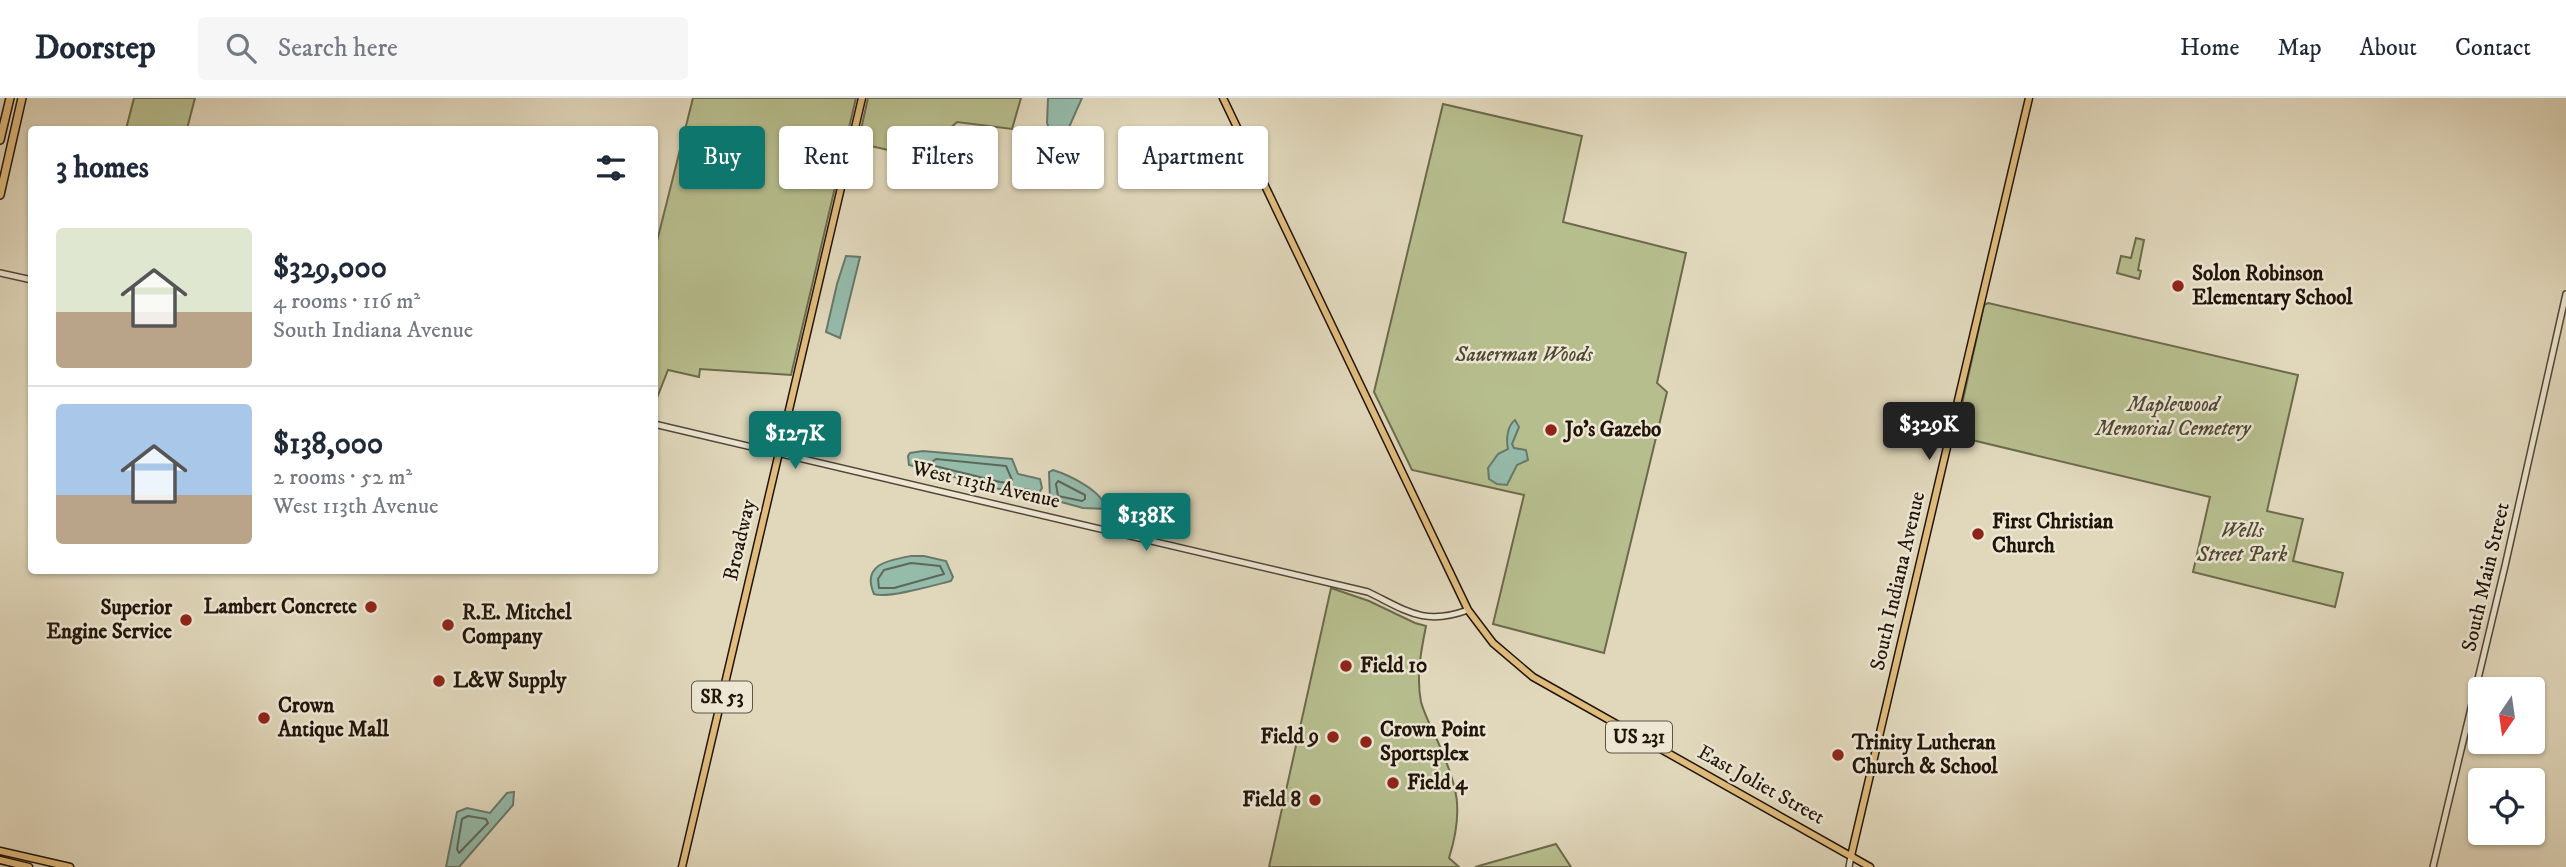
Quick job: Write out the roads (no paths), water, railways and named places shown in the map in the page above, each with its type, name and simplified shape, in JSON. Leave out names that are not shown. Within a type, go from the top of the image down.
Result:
[{"type":"highway","points":[[0,140],[10,98]]},
{"type":"highway","points":[[0,195],[22,98]]},
{"type":"main road","name":"Broadway","points":[[682,867],[862,98]]},
{"type":"main road","name":"US 231","points":[[1223,98],[1468,610]]},
{"type":"main road","name":"South Indiana Avenue","points":[[1852,856],[2029,98]]},
{"type":"main road","name":"East Joliet Street","points":[[1468,610],[1493,643],[1533,677],[1870,867]]},
{"type":"main road","points":[[0,851],[70,867]]},
{"type":"main road","points":[[0,860],[29,867]]},
{"type":"street","points":[[0,273],[28,279]]},
{"type":"street","name":"South Main Street","points":[[2433,867],[2510,545],[2566,294]]},
{"type":"street","name":"West 113th Avenue","points":[[658,425],[1368,592],[1421,617],[1450,617],[1468,610]]},
{"type":"street","name":"South Indiana Avenue","points":[[1849,867],[1852,856]]},
{"type":"water","points":[[1048,98],[1082,98],[1070,126],[1048,126]]},
{"type":"water","points":[[846,256],[860,257],[840,338],[826,332]]},
{"type":"water","points":[[1515,420],[1519,427],[1512,444],[1514,448],[1526,450],[1528,460],[1517,465],[1507,485],[1497,484],[1489,479],[1488,468],[1498,454],[1508,449],[1508,433]]},
{"type":"water","points":[[923,451],[1012,459],[1018,474],[1040,479],[1042,488],[1037,496],[1028,489],[999,489],[909,465],[910,453]]},
{"type":"water","points":[[1053,470],[1092,490],[1104,502],[1106,509],[1083,508],[1050,499],[1049,472]]},
{"type":"water","points":[[911,556],[946,561],[953,577],[951,581],[900,593],[874,594],[871,576],[874,570],[886,562]]},
{"type":"water","points":[[514,792],[513,805],[459,867],[446,867],[457,812],[467,808],[490,813],[507,793]]},
{"type":"place","name":"Solon Robinson Elementary School","points":[[2178,286]]},
{"type":"place","name":"Jo's Gazebo","points":[[1551,430]]},
{"type":"place","name":"First Christian Church","points":[[1978,534]]},
{"type":"place","name":"Lambert Concrete","points":[[371,607]]},
{"type":"place","name":"Superior Engine Service","points":[[186,620]]},
{"type":"place","name":"R.E. Mitchel Company","points":[[448,625]]},
{"type":"place","name":"Field 10","points":[[1346,666]]},
{"type":"place","name":"L&W Supply","points":[[439,681]]},
{"type":"place","name":"Crown Antique Mall","points":[[264,718]]},
{"type":"place","name":"Field 9","points":[[1333,737]]},
{"type":"place","name":"Crown Point Sportsplex","points":[[1366,742]]},
{"type":"place","name":"Trinity Lutheran Church & School","points":[[1838,755]]},
{"type":"place","name":"Field 4","points":[[1393,783]]},
{"type":"place","name":"Field 8","points":[[1315,800]]},
{"type":"park label","name":"Sauerman Woods","points":[[1524,355]]},
{"type":"park label","name":"Maplewood Memorial Cemetery","points":[[2173,417]]},
{"type":"park label","name":"Wells Street Park","points":[[2242,543]]}]
